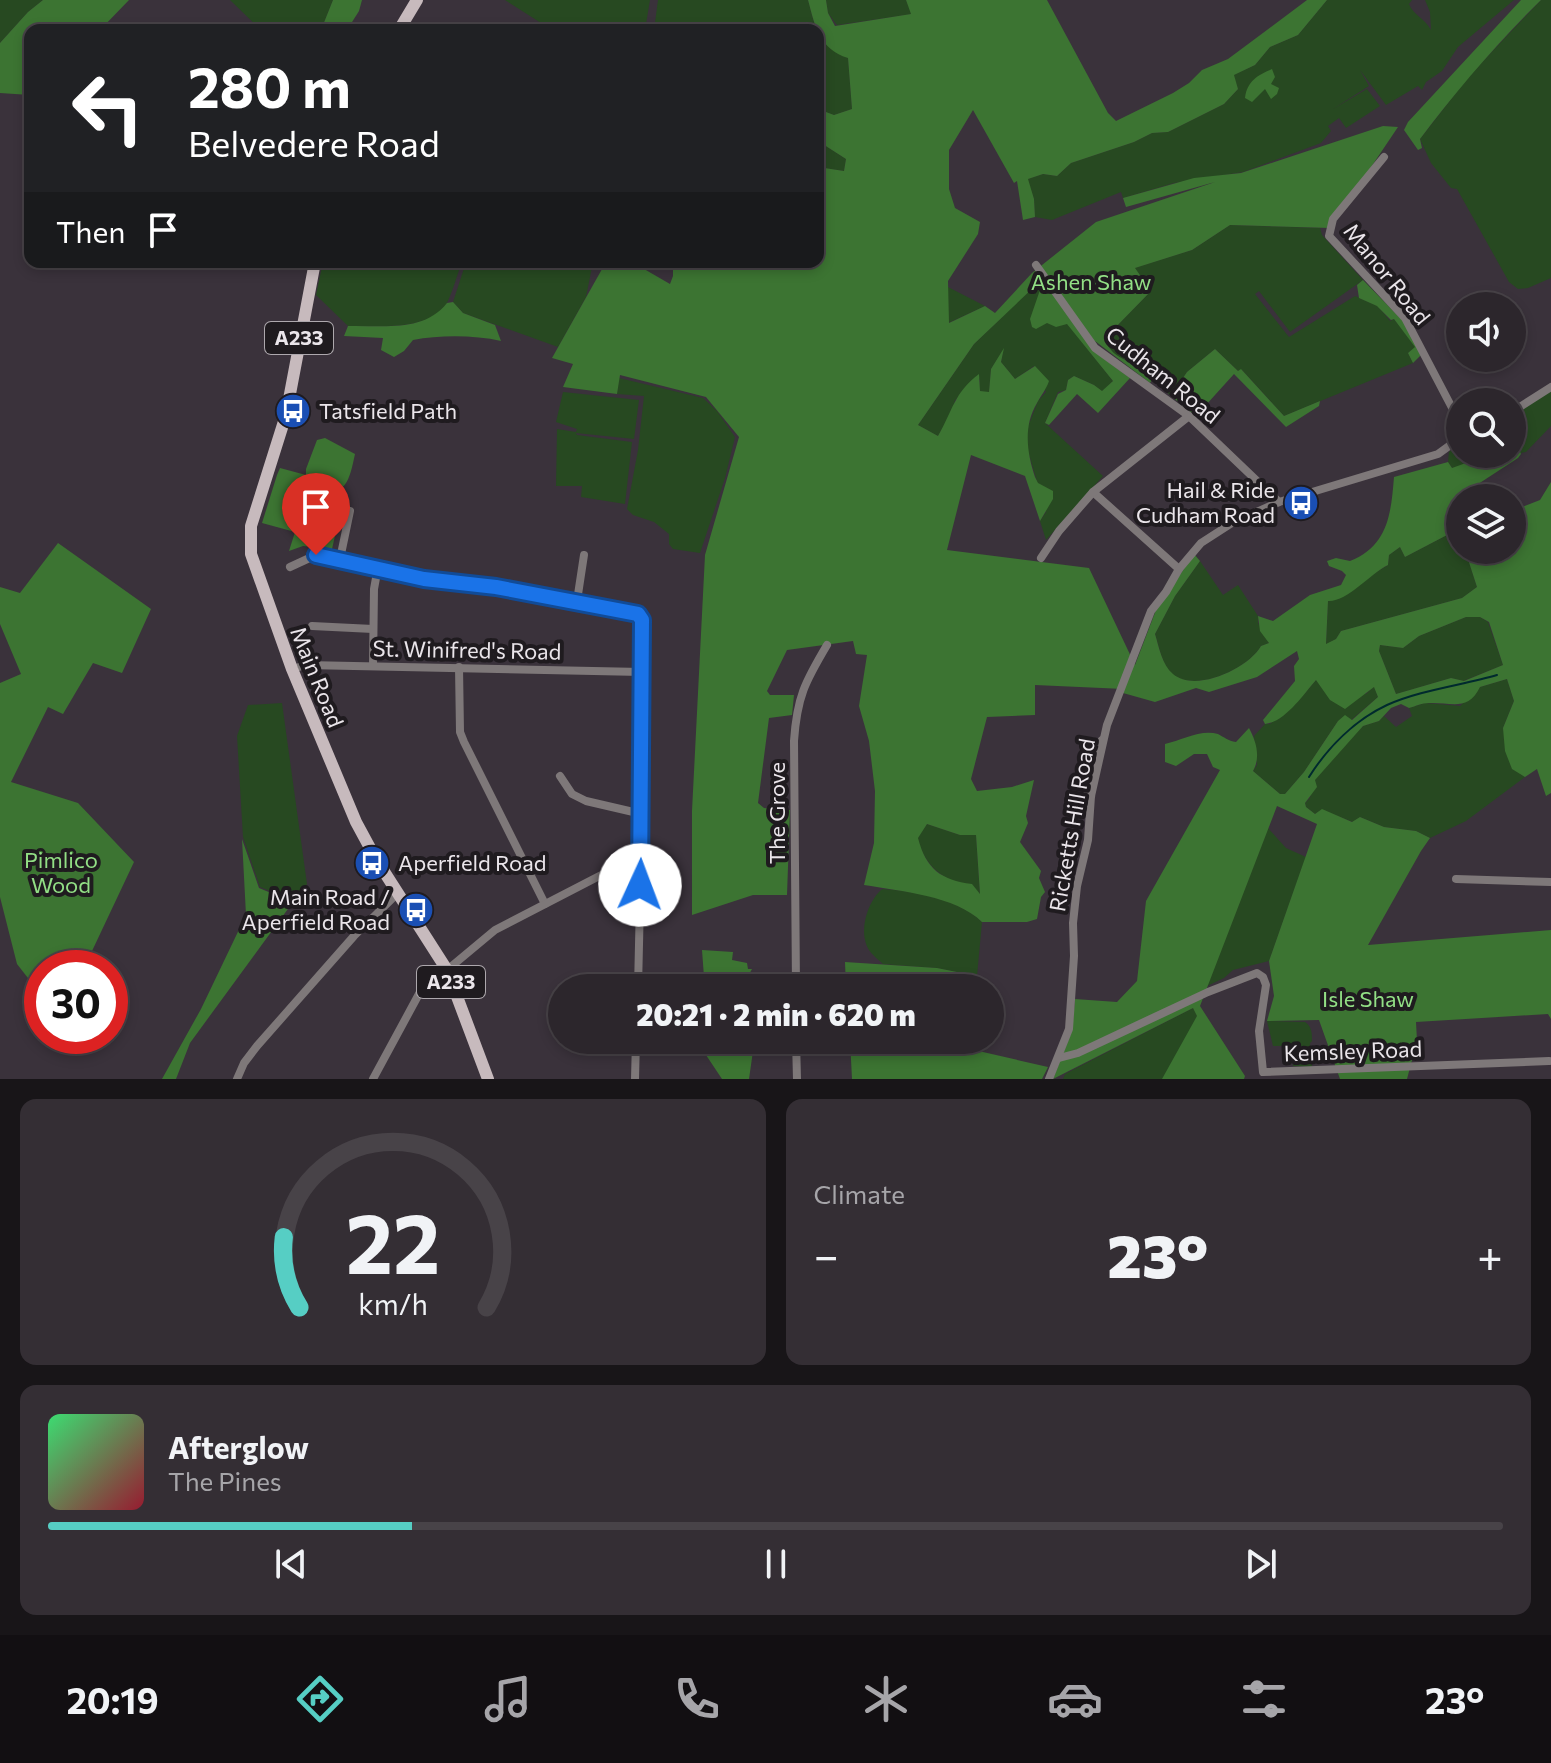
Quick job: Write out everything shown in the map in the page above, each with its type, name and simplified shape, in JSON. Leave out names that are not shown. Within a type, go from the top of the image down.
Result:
[{"type":"main road","points":[[403,24],[417,0]]},
{"type":"main road","name":"Main Road","points":[[314,268],[286,415],[249,545],[292,669],[356,822],[447,970],[488,1079]]},
{"type":"street","name":"Manor Road","points":[[1384,157],[1333,219],[1329,236],[1405,318],[1446,396]]},
{"type":"street","name":"Cudham Road","points":[[1036,265],[1095,348],[1189,416],[1279,502]]},
{"type":"street","points":[[1526,403],[1551,387]]},
{"type":"street","points":[[1041,558],[1059,531],[1093,492],[1189,416]]},
{"type":"street","name":"Ricketts Hill Road","points":[[1049,1079],[1069,1029],[1073,923],[1077,886],[1088,840],[1091,796],[1105,737],[1151,611],[1201,543],[1232,523],[1279,502],[1422,460],[1446,448]]},
{"type":"street","points":[[1093,492],[1179,569]]},
{"type":"street","points":[[340,559],[350,511]]},
{"type":"street","points":[[290,567],[316,555],[424,579],[496,587],[634,611],[642,620],[638,974]]},
{"type":"street","points":[[577,601],[584,555]]},
{"type":"street","points":[[373,666],[378,567]]},
{"type":"street","points":[[312,626],[373,629]]},
{"type":"street","name":"The Grove","points":[[796,974],[794,741],[797,706],[803,686],[827,645]]},
{"type":"street","name":"St. Winifred's Road","points":[[292,669],[306,665],[642,672]]},
{"type":"street","points":[[459,667],[460,732],[545,904]]},
{"type":"street","points":[[1091,796],[1082,785],[1080,773],[1084,758],[1105,737]]},
{"type":"street","points":[[560,776],[572,794],[586,801],[642,814]]},
{"type":"street","points":[[447,970],[495,930],[640,855]]},
{"type":"street","points":[[1456,879],[1551,882]]},
{"type":"street","points":[[237,1079],[257,1046],[354,936],[398,893]]},
{"type":"street","name":"Kemsley Road","points":[[1059,1058],[1078,1053],[1208,992],[1257,973],[1266,985],[1259,1031],[1263,1072],[1549,1061]]},
{"type":"street","points":[[373,1079],[426,981]]},
{"type":"street","points":[[635,1079],[636,1054]]},
{"type":"street","points":[[796,1054],[797,1079]]},
{"type":"green space","points":[[0,0],[43,0],[0,43]]},
{"type":"green space","points":[[43,0],[129,0],[106,24],[24,24],[24,95],[0,93],[0,43]]},
{"type":"green space","points":[[230,0],[333,0],[323,24],[255,24]]},
{"type":"green space","points":[[333,0],[362,0],[351,24],[323,24]]},
{"type":"green space","points":[[505,0],[650,0],[646,24],[543,24]]},
{"type":"green space","points":[[658,0],[808,0],[814,24],[655,24]]},
{"type":"green space","points":[[808,0],[826,0],[835,26],[911,14],[906,0],[1047,0],[1108,113],[1116,121],[1173,93],[1202,70],[1228,59],[1307,0],[1327,0],[1298,35],[1270,47],[1255,65],[1234,75],[1238,89],[1224,104],[1168,132],[1152,133],[1071,163],[1057,176],[1043,174],[1028,179],[1035,217],[1023,220],[1017,181],[1014,183],[973,110],[949,150],[949,189],[955,208],[980,222],[978,234],[948,281],[949,323],[985,306],[995,313],[1032,273],[1096,222],[1215,182],[1126,207],[1123,198],[1194,178],[1241,173],[1383,126],[1398,127],[1330,228],[1230,225],[1192,250],[1135,268],[1151,291],[1111,332],[1106,342],[1116,355],[1147,373],[1152,380],[1150,383],[1095,341],[1103,358],[1130,378],[1098,413],[1077,394],[1049,425],[1045,423],[1058,394],[1066,390],[1068,380],[1074,376],[1102,391],[1113,381],[1067,324],[1056,327],[1047,323],[1036,329],[1032,327],[1030,319],[1040,290],[1036,285],[974,344],[918,425],[938,436],[959,395],[979,374],[980,391],[989,392],[991,369],[1004,348],[1001,362],[1015,379],[1035,366],[1049,381],[1030,421],[1028,449],[1038,483],[1053,491],[1053,499],[1040,521],[1025,476],[971,455],[947,550],[1089,568],[1135,665],[1156,610],[1194,554],[1200,561],[1175,596],[1155,634],[1169,670],[1183,679],[1194,681],[1207,680],[1233,670],[1245,663],[1261,646],[1269,643],[1260,631],[1258,616],[1273,621],[1310,595],[1341,585],[1346,575],[1329,566],[1327,561],[1336,558],[1350,561],[1363,555],[1380,538],[1389,516],[1394,477],[1446,463],[1446,468],[1503,468],[1478,484],[1446,484],[1446,536],[1405,557],[1400,547],[1389,555],[1388,565],[1343,597],[1328,601],[1326,644],[1336,639],[1341,631],[1462,598],[1477,587],[1470,564],[1526,564],[1526,506],[1540,500],[1551,482],[1551,793],[1546,796],[1537,769],[1525,777],[1512,769],[1505,751],[1503,728],[1514,701],[1507,679],[1480,687],[1464,703],[1426,703],[1409,708],[1401,704],[1391,708],[1379,721],[1363,726],[1315,780],[1317,787],[1305,803],[1315,814],[1322,809],[1352,822],[1360,817],[1384,827],[1416,831],[1430,838],[1368,945],[1551,930],[1551,1019],[1548,1014],[1416,1022],[1417,1041],[1407,1079],[1340,1079],[1319,1020],[1267,1021],[1274,996],[1269,961],[1317,824],[1277,806],[1200,1006],[1245,1076],[1244,1079],[1162,1079],[1197,1016],[1193,1008],[1053,1079],[1072,1031],[1075,999],[1117,1002],[1137,981],[1146,901],[1220,770],[1213,767],[1207,754],[1194,754],[1176,766],[1165,762],[1165,744],[1205,733],[1218,734],[1236,742],[1249,728],[1257,749],[1253,771],[1280,794],[1285,794],[1304,772],[1338,721],[1345,715],[1352,720],[1378,697],[1374,687],[1345,709],[1330,700],[1316,680],[1286,713],[1265,724],[1263,720],[1295,681],[1294,666],[1299,659],[1297,651],[1257,677],[1209,692],[1196,688],[1155,702],[1123,693],[1124,689],[1035,685],[1035,715],[987,717],[971,779],[977,791],[1012,787],[1034,780],[1026,816],[1028,823],[1020,842],[1041,871],[1039,878],[1045,892],[1041,897],[1037,919],[1027,922],[982,922],[971,913],[943,900],[864,885],[874,843],[875,791],[869,741],[859,706],[867,655],[856,654],[853,641],[787,650],[767,691],[770,695],[794,695],[792,715],[769,718],[758,803],[764,808],[790,810],[787,895],[753,895],[692,915],[692,811],[705,555],[739,437],[706,397],[620,375],[617,394],[563,387],[573,364],[552,358],[603,268],[642,268],[670,284],[673,268],[824,268],[824,168],[844,171],[846,159],[824,145],[824,111],[834,115],[852,109],[848,58],[824,43],[824,24],[815,24]],"holes":[[[1466,617],[1480,617],[1489,622],[1503,665],[1464,681],[1451,678],[1396,694],[1379,651],[1380,645],[1403,648],[1419,636]],[[927,824],[960,835],[976,835],[980,894],[972,884],[936,871],[925,858],[918,838]]]},
{"type":"green space","points":[[826,0],[906,0],[912,14],[837,25],[828,13]]},
{"type":"green space","points":[[1327,0],[1412,0],[1409,4],[1411,8],[1431,30],[1430,12],[1425,0],[1514,0],[1458,47],[1442,71],[1426,82],[1422,90],[1418,86],[1386,105],[1360,70],[1369,86],[1333,109],[1367,89],[1380,106],[1346,128],[1339,118],[1328,126],[1331,131],[1321,143],[1243,172],[1174,183],[1123,198],[1121,192],[1052,220],[1035,217],[1034,199],[1027,179],[1043,174],[1057,176],[1071,163],[1152,133],[1168,132],[1224,104],[1238,89],[1233,75],[1255,65],[1270,47],[1298,35]]},
{"type":"green space","points":[[1521,0],[1541,0],[1463,85],[1420,139],[1422,148],[1418,150],[1404,130],[1408,122]]},
{"type":"green space","points":[[1541,0],[1551,0],[1551,278],[1518,289],[1509,282],[1457,189],[1451,188],[1431,163],[1420,139],[1469,76]]},
{"type":"green space","points":[[824,43],[848,58],[852,109],[834,115],[824,111]]},
{"type":"green space","points":[[1272,69],[1275,77],[1271,84],[1279,88],[1277,94],[1271,99],[1265,89],[1252,102],[1245,98],[1254,79]]},
{"type":"green space","points":[[824,145],[846,159],[844,171],[824,168]]},
{"type":"green space","points":[[1230,225],[1320,228],[1322,235],[1363,280],[1290,332],[1259,291],[1255,294],[1289,337],[1355,296],[1378,306],[1390,321],[1394,319],[1416,347],[1408,353],[1413,363],[1284,416],[1242,370],[1238,371],[1215,349],[1187,372],[1171,396],[1143,367],[1115,354],[1106,342],[1111,332],[1151,291],[1134,268],[1192,250]]},
{"type":"green space","points":[[322,268],[460,268],[447,303],[439,312],[416,323],[348,326],[316,295]]},
{"type":"green space","points":[[464,268],[592,268],[586,297],[558,347],[463,313],[453,302]]},
{"type":"green space","points":[[1363,280],[1404,322],[1421,355],[1413,363],[1408,353],[1415,347],[1394,319],[1391,320],[1377,306],[1359,298],[1357,285]]},
{"type":"green space","points":[[1036,284],[1040,289],[1047,322],[1067,323],[1113,381],[1102,392],[1074,376],[1068,380],[1066,390],[1058,392],[1045,423],[1103,476],[1046,540],[1040,521],[1046,512],[1024,437],[1038,401],[1046,392],[1034,366],[1015,379],[1001,362],[1003,351],[991,369],[989,393],[979,391],[980,379],[955,400],[952,412],[938,436],[918,425],[974,344]]},
{"type":"green space","points":[[948,287],[985,306],[948,323]]},
{"type":"green space","points":[[453,302],[463,313],[495,325],[501,341],[468,337],[423,338],[413,340],[394,357],[381,350],[383,338],[344,336],[348,326],[414,323]]},
{"type":"green space","points":[[1215,349],[1238,371],[1241,369],[1284,416],[1320,401],[1319,406],[1286,427],[1234,374],[1196,416],[1171,396],[1187,372]]},
{"type":"green space","points":[[619,378],[703,398],[717,411],[735,437],[700,553],[673,549],[669,544],[669,534],[654,522],[633,515],[627,509],[644,396],[617,394]]},
{"type":"green space","points":[[1551,391],[1551,426],[1526,452],[1526,406]]},
{"type":"green space","points":[[563,392],[639,400],[634,439],[576,433],[632,442],[625,504],[581,497],[582,486],[556,486],[557,429],[576,432],[577,429],[556,422]]},
{"type":"green space","points":[[325,438],[355,454],[345,485],[334,493],[316,498],[309,509],[339,518],[332,549],[303,546],[289,551],[295,532],[262,523],[277,475],[280,468],[306,475],[317,440]]},
{"type":"green space","points":[[1446,536],[1446,564],[1470,564],[1477,587],[1462,598],[1341,631],[1336,639],[1326,645],[1328,601],[1388,565],[1389,555],[1400,547],[1405,557]]},
{"type":"green space","name":"Pimlico Wood","points":[[58,543],[151,609],[122,673],[93,663],[63,714],[48,707],[11,782],[78,803],[134,862],[92,950],[24,950],[24,973],[17,964],[0,897],[0,683],[21,674],[0,624],[0,587],[20,593]]},
{"type":"green space","points":[[1200,561],[1223,595],[1238,585],[1258,616],[1258,623],[1269,643],[1261,646],[1245,663],[1233,670],[1207,680],[1194,681],[1172,674],[1163,661],[1155,634],[1175,596]]},
{"type":"green space","points":[[1466,617],[1480,617],[1488,622],[1503,665],[1463,681],[1451,678],[1396,694],[1379,651],[1380,645],[1403,648],[1419,636]]},
{"type":"green space","points":[[1507,679],[1514,701],[1503,728],[1512,768],[1525,777],[1466,821],[1430,838],[1416,831],[1384,827],[1360,817],[1353,822],[1322,810],[1315,814],[1306,807],[1314,780],[1363,726],[1384,716],[1396,727],[1412,716],[1409,708],[1425,703],[1460,706],[1480,687]]},
{"type":"green space","points":[[1316,680],[1366,694],[1374,686],[1378,697],[1351,720],[1338,721],[1304,772],[1285,794],[1280,794],[1253,771],[1257,765],[1254,736]]},
{"type":"green space","points":[[282,703],[307,884],[293,900],[260,887],[243,837],[237,736],[248,705]]},
{"type":"green space","points":[[927,824],[960,835],[976,835],[980,896],[941,874],[927,860],[917,838]]},
{"type":"green space","points":[[1268,828],[1286,848],[1306,857],[1269,961],[1233,970],[1207,986]]},
{"type":"green space","points":[[242,839],[259,888],[293,902],[190,1043],[176,1079],[162,1079],[201,1009],[246,915]]},
{"type":"green space","points":[[882,889],[922,894],[949,902],[972,914],[982,922],[977,974],[883,964],[869,950],[864,935],[868,909]]},
{"type":"green space","points":[[702,950],[733,952],[732,960],[747,963],[748,969],[752,969],[749,974],[704,974]]},
{"type":"green space","points":[[845,962],[937,968],[967,974],[845,974]]},
{"type":"green space","points":[[1193,1008],[1198,1016],[1164,1079],[1063,1079],[1065,1074]]},
{"type":"green space","points":[[1267,1021],[1307,1024],[1312,1033],[1312,1067],[1293,1066],[1291,1046],[1273,1046]]},
{"type":"green space","points":[[705,1054],[753,1054],[749,1079],[722,1079]]},
{"type":"green space","points":[[851,1054],[991,1054],[1048,1067],[1042,1079],[852,1079]]},
{"type":"waterway","points":[[1309,777],[1343,735],[1375,711],[1413,695],[1497,675]]},
{"type":"place","name":"Tatsfield Path","points":[[293,411]]},
{"type":"place","name":"Hail & Ride Cudham Road","points":[[1301,503]]},
{"type":"place","name":"Aperfield Road","points":[[372,863]]},
{"type":"place","name":"Main Road / Aperfield Road","points":[[416,910]]},
{"type":"route","points":[[316,555],[424,579],[496,587],[638,614],[642,620],[640,885]]},
{"type":"park label","name":"Ashen Shaw","points":[[1091,282]]},
{"type":"park label","name":"Isle Shaw","points":[[1368,999]]}]
